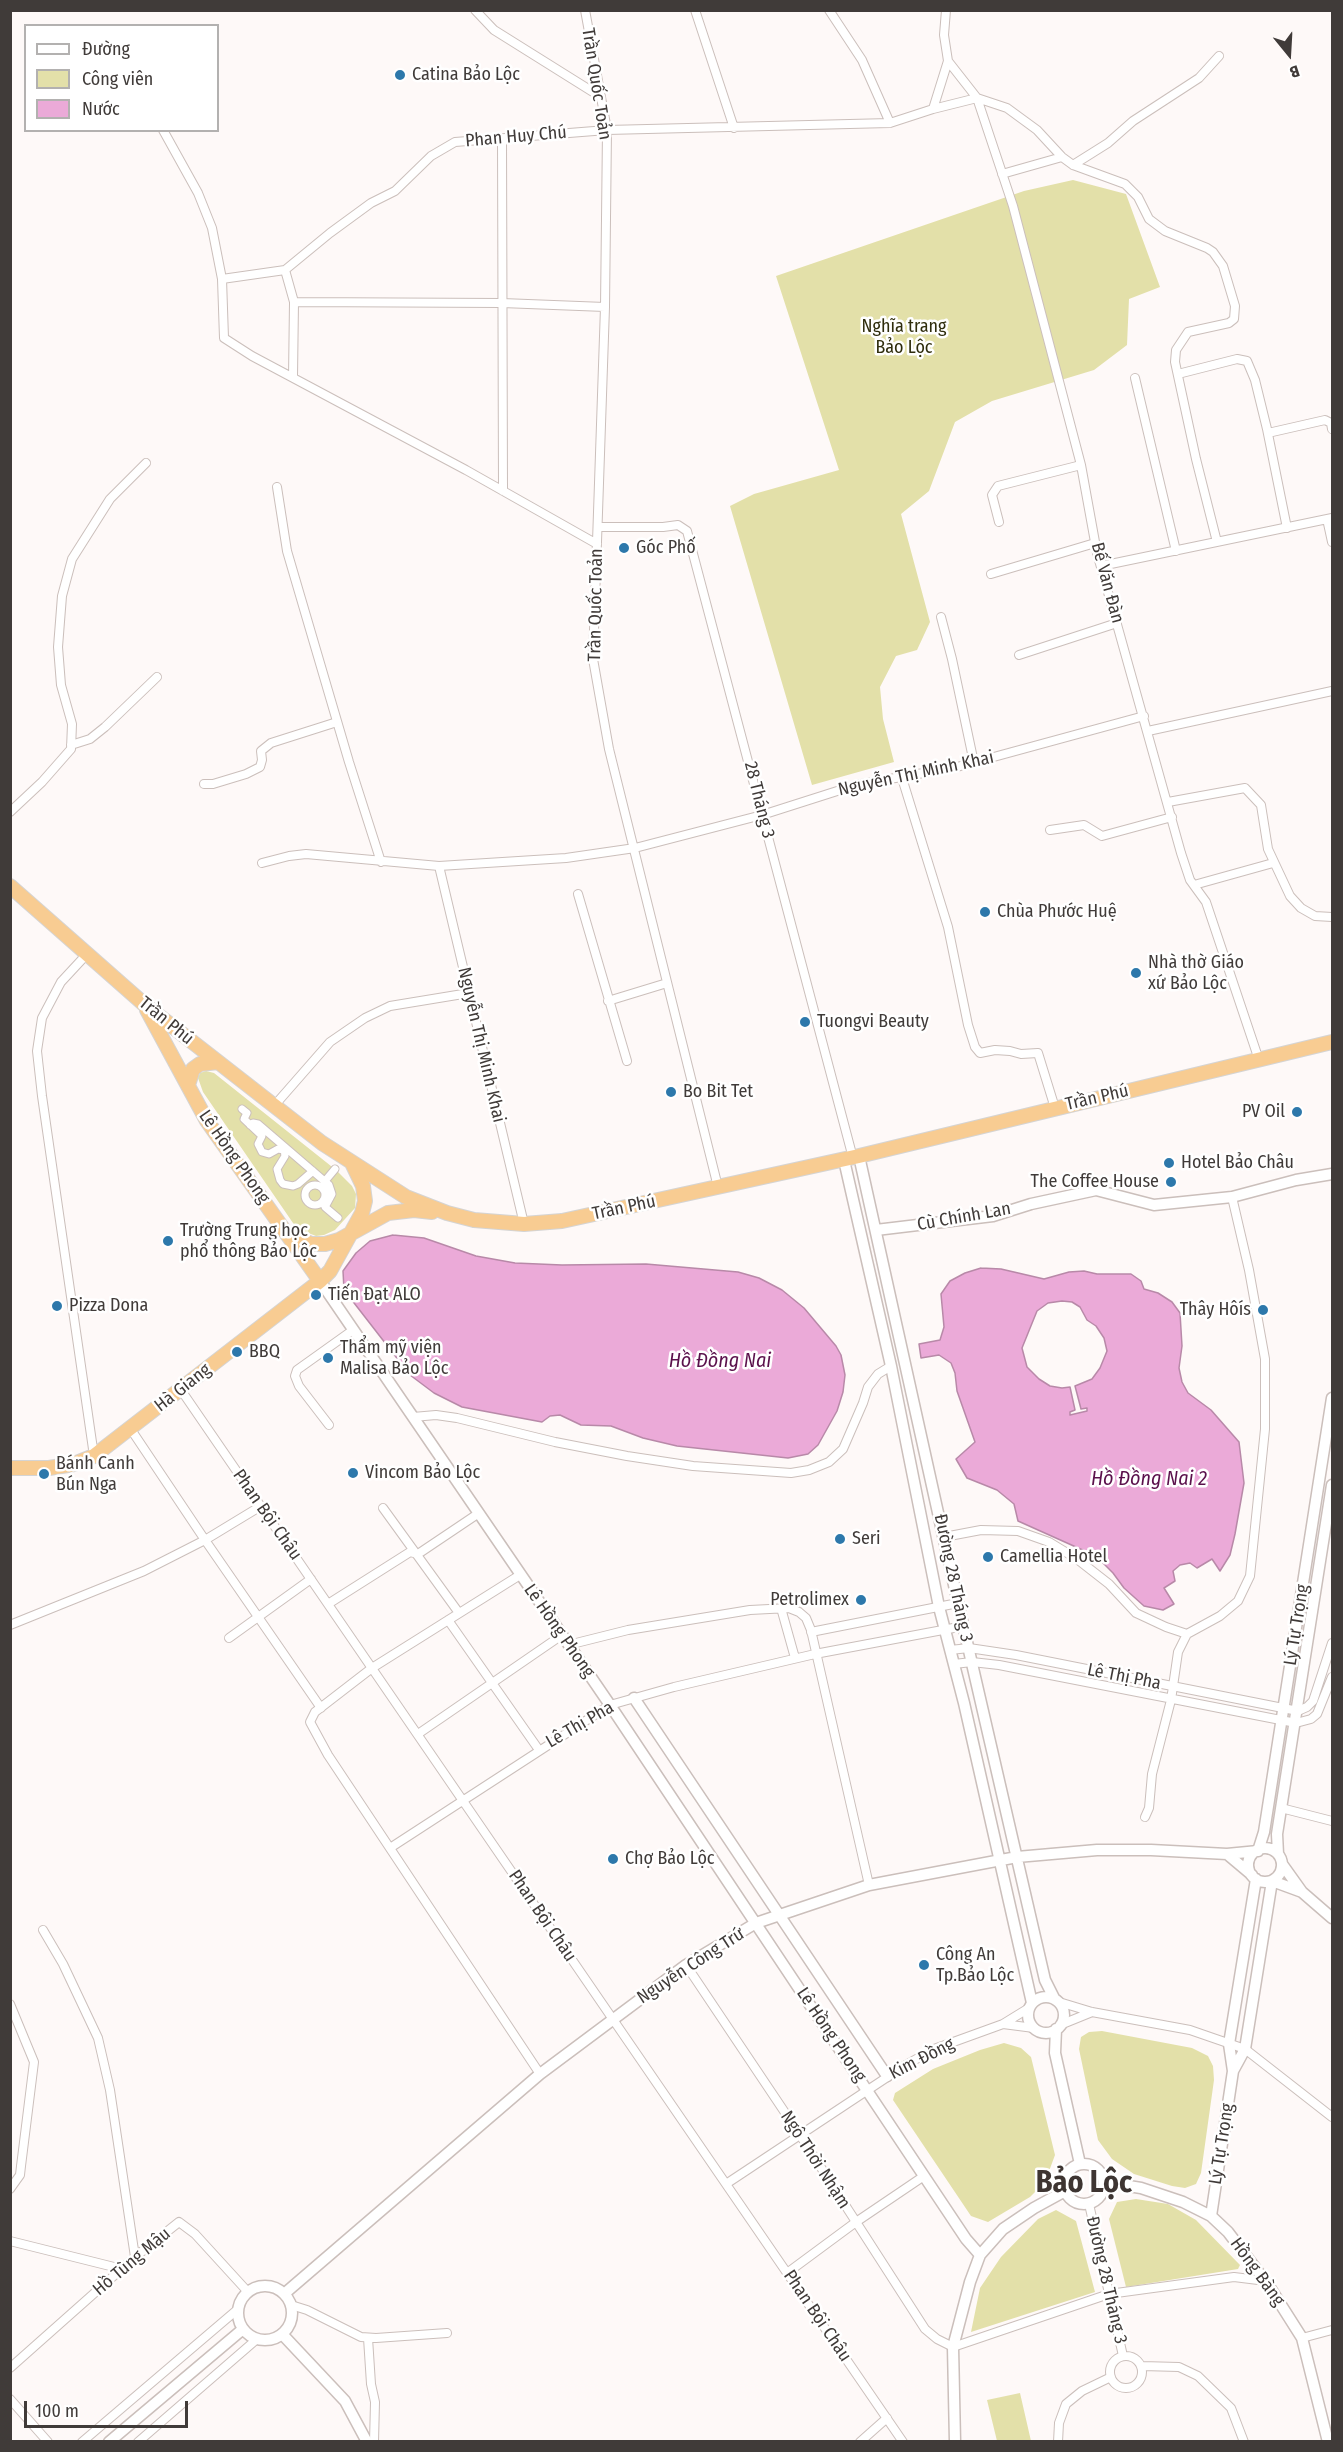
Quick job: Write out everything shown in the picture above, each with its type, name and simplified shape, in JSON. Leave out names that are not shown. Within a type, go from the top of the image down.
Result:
[{"type":"highway","name":"Trần Phú","points":[[10,886],[145,1005],[322,1143],[406,1197],[447,1213],[474,1220],[524,1224],[562,1221],[852,1158],[1332,1042]]},
{"type":"highway","name":"Lê Hồng Phong","points":[[145,1005],[207,1121],[320,1281]]},
{"type":"highway","points":[[188,1085],[194,1068],[200,1064],[218,1062]]},
{"type":"highway","name":"Hà Giang","points":[[10,1468],[49,1468],[74,1464],[94,1456],[320,1281],[330,1271],[362,1213],[363,1186],[351,1162]]},
{"type":"highway","name":"Hà Giang","points":[[286,1231],[297,1239],[318,1244],[339,1240],[376,1218],[395,1212],[414,1210],[447,1213]]},
{"type":"street","points":[[475,10],[494,30],[601,97]]},
{"type":"street","name":"Trần Quốc Toản","points":[[585,10],[607,130],[605,307],[593,659],[609,749],[718,1187]]},
{"type":"street","points":[[695,10],[734,128]]},
{"type":"street","points":[[829,10],[862,60],[890,123]]},
{"type":"street","points":[[933,109],[948,61],[944,35],[946,10]]},
{"type":"street","points":[[1073,165],[1108,143],[1133,121],[1199,78],[1219,56]]},
{"type":"street","points":[[948,61],[977,98],[1007,108],[1037,130],[1062,157],[1073,165],[1125,184],[1138,197],[1149,219],[1165,231],[1207,248],[1213,252],[1223,266],[1235,306],[1234,319],[1229,323],[1188,332],[1176,350],[1178,374],[1217,542]]},
{"type":"street","name":"Phan Huy Chú","points":[[285,270],[371,203],[395,191],[431,156],[455,142],[607,130],[890,123],[977,98]]},
{"type":"street","name":"Bế Văn Đàn","points":[[977,98],[1013,206],[1081,465],[1101,566],[1190,880],[1206,903],[1259,1060]]},
{"type":"street","points":[[164,132],[198,193],[212,228],[222,279],[224,338],[597,544]]},
{"type":"street","points":[[502,138],[503,491]]},
{"type":"street","points":[[1002,174],[1062,157]]},
{"type":"street","points":[[222,279],[285,270],[294,302],[293,377]]},
{"type":"street","points":[[294,302],[502,303],[605,307]]},
{"type":"street","points":[[1178,374],[1237,358],[1247,361],[1255,380],[1268,433],[1287,528]]},
{"type":"street","points":[[1135,378],[1176,551]]},
{"type":"street","points":[[1268,433],[1325,420],[1331,423],[1332,429]]},
{"type":"street","points":[[10,812],[42,782],[71,749],[72,724],[61,685],[58,647],[62,596],[72,559],[110,499],[146,463]]},
{"type":"street","points":[[999,522],[992,495],[998,486],[1081,465]]},
{"type":"street","points":[[277,488],[287,551],[381,862]]},
{"type":"street","points":[[1101,566],[1330,519],[1332,542]]},
{"type":"street","name":"28 Tháng 3","points":[[598,527],[678,525],[687,531],[852,1158]]},
{"type":"street","points":[[991,574],[1095,543]]},
{"type":"street","points":[[941,617],[974,763]]},
{"type":"street","points":[[1019,655],[1118,623]]},
{"type":"street","points":[[71,745],[90,739],[156,677]]},
{"type":"street","points":[[1148,731],[1332,691]]},
{"type":"street","name":"Nguyễn Thị Minh Khai","points":[[262,863],[306,854],[439,866],[566,858],[635,848],[762,815],[856,785],[974,763],[1144,716]]},
{"type":"street","points":[[204,784],[213,784],[246,774],[260,767],[261,751],[271,743],[337,722]]},
{"type":"street","points":[[902,778],[948,927],[968,1025],[975,1047],[980,1053],[995,1050],[1021,1054],[1038,1053],[1055,1108]]},
{"type":"street","points":[[1168,802],[1245,788],[1261,805],[1263,826],[1273,863],[1290,896],[1301,908],[1315,916],[1332,917]]},
{"type":"street","points":[[1050,830],[1084,825],[1102,836],[1172,817]]},
{"type":"street","points":[[1194,885],[1273,863]]},
{"type":"street","name":"Nguyễn Thị Minh Khai","points":[[439,866],[524,1224]]},
{"type":"street","points":[[578,894],[627,1061]]},
{"type":"street","points":[[87,954],[61,982],[42,1018],[37,1051],[94,1456]]},
{"type":"street","points":[[608,1001],[667,983]]},
{"type":"street","points":[[274,1106],[330,1042],[365,1018],[390,1006],[469,993]]},
{"type":"street","points":[[242,1109],[247,1113],[244,1119],[262,1136],[258,1144],[262,1152],[269,1154],[278,1149],[284,1150],[285,1156],[277,1169],[280,1180],[293,1186],[305,1185],[313,1171]]},
{"type":"street","points":[[250,1125],[258,1124],[329,1185],[332,1194],[326,1207],[338,1218]]},
{"type":"street","name":"Đường 28 Tháng 3","points":[[852,1158],[876,1230],[958,1603],[1045,1980],[1056,2000]]},
{"type":"street","name":"Đường 28 Tháng 3","points":[[852,1158],[939,1607],[1000,1860],[1031,2005]]},
{"type":"street","points":[[325,1181],[335,1169]]},
{"type":"street","name":"Cù Chính Lan","points":[[876,1230],[993,1216],[1031,1204],[1096,1190],[1154,1205],[1232,1197],[1296,1180],[1332,1174]]},
{"type":"street","points":[[1145,1817],[1149,1808],[1152,1774],[1171,1700],[1178,1652],[1187,1634],[1220,1616],[1238,1601],[1250,1576],[1264,1438],[1265,1359],[1249,1270],[1232,1197]]},
{"type":"street","name":"Lê Hồng Phong","points":[[320,1281],[610,1705],[966,2239],[980,2254]]},
{"type":"street","points":[[329,1425],[299,1386],[295,1376],[297,1370],[353,1330]]},
{"type":"street","points":[[413,1418],[436,1415],[457,1418],[555,1442],[638,1458],[693,1466],[791,1473],[809,1470],[829,1462],[843,1449],[868,1387],[878,1374],[891,1366]]},
{"type":"street","name":"Phan Bội Châu","points":[[181,1390],[903,2442]]},
{"type":"street","name":"Lý Tự Trọng","points":[[1258,1851],[1264,1832],[1332,1398]]},
{"type":"street","points":[[130,1428],[321,1708]]},
{"type":"street","points":[[916,1487],[933,1483]]},
{"type":"street","name":"Lý Tự Trọng","points":[[1280,1859],[1277,1834],[1332,1485]]},
{"type":"street","points":[[10,1625],[144,1571],[205,1540],[261,1506]]},
{"type":"street","points":[[383,1508],[459,1613]]},
{"type":"street","points":[[328,1604],[410,1552],[418,1554],[479,1513]]},
{"type":"street","points":[[944,1537],[981,1530],[1018,1531],[1049,1542],[1077,1559],[1109,1584],[1136,1613],[1187,1634]]},
{"type":"street","points":[[520,1575],[372,1668],[321,1708],[310,1722],[315,1734],[438,1917],[473,1976],[540,2074]]},
{"type":"street","points":[[229,1638],[311,1579]]},
{"type":"street","points":[[811,1632],[958,1603]]},
{"type":"street","points":[[781,1608],[795,1658]]},
{"type":"street","points":[[418,1734],[494,1682],[565,1640],[750,1610],[789,1608],[806,1617],[811,1632],[869,1885]]},
{"type":"street","points":[[448,1620],[494,1682],[539,1749]]},
{"type":"street","name":"Lê Thị Pha","points":[[390,1848],[464,1801],[539,1749],[610,1705],[795,1658],[964,1626]]},
{"type":"street","points":[[1298,1711],[1313,1701],[1332,1643]]},
{"type":"street","name":"Lê Thị Pha","points":[[950,1650],[969,1648],[1298,1711]]},
{"type":"street","points":[[954,1664],[972,1662],[1296,1724],[1311,1719],[1317,1714],[1332,1677]]},
{"type":"street","name":"Lê Hồng Phong","points":[[634,1698],[887,2076]]},
{"type":"street","points":[[1281,1808],[1332,1821]]},
{"type":"street","points":[[1254,1877],[1249,1870],[1250,1859],[1258,1851],[1268,1849],[1280,1859],[1302,1892],[1332,1918]]},
{"type":"street","name":"Nguyễn Công Trứ","points":[[284,2294],[540,2074],[686,1965],[756,1923],[781,1917],[807,1905],[869,1885],[1017,1857],[1112,1850],[1227,1854],[1258,1851]]},
{"type":"street","points":[[1227,1854],[1261,1882],[1272,1881],[1302,1892]]},
{"type":"street","points":[[1272,1881],[1280,1874],[1280,1859]]},
{"type":"street","name":"Lý Tự Trọng","points":[[1211,2216],[1233,2071],[1229,2044],[1254,1877]]},
{"type":"street","name":"Lý Tự Trọng","points":[[1233,2071],[1245,2049],[1272,1881]]},
{"type":"street","points":[[44,1930],[98,2038],[113,2108],[135,2257]]},
{"type":"street","name":"Ngô Thời Nhậm","points":[[686,1965],[800,2135],[925,2329],[953,2347]]},
{"type":"street","points":[[1055,2053],[1028,2019],[1031,2005],[1042,1997],[1092,2012],[1190,2030],[1245,2049],[1332,2117]]},
{"type":"street","points":[[1056,2000],[1064,2013],[1058,2027],[1055,2053],[1080,2164]]},
{"type":"street","points":[[10,2004],[33,2062],[20,2175],[10,2190]]},
{"type":"street","name":"Kim Đồng","points":[[726,2184],[887,2076],[934,2049],[1003,2024],[1031,2005]]},
{"type":"street","points":[[1039,2030],[1058,2027],[1092,2012]]},
{"type":"street","name":"Kim Đồng","points":[[1003,2024],[1039,2030]]},
{"type":"street","points":[[1080,2164],[1094,2166],[1099,2170],[1104,2182],[1100,2196],[1089,2204],[1076,2203],[1065,2191],[1065,2175],[1080,2164]]},
{"type":"street","points":[[787,2273],[855,2222],[924,2176]]},
{"type":"street","name":"Hồng Bàng","points":[[1104,2182],[1141,2188],[1183,2202],[1211,2216],[1228,2232],[1266,2281],[1302,2338],[1328,2442]]},
{"type":"street","points":[[955,2442],[953,2347],[980,2254],[1003,2229],[1065,2191]]},
{"type":"street","name":"Đường 28 Tháng 3","points":[[1089,2204],[1123,2355]]},
{"type":"street","name":"Hồ Tùng Mậu","points":[[10,2368],[135,2257],[179,2222],[195,2234],[248,2292]]},
{"type":"street","points":[[10,2241],[122,2269]]},
{"type":"street","points":[[953,2347],[1109,2294],[1234,2277],[1266,2281]]},
{"type":"street","points":[[82,2442],[238,2309],[248,2292],[266,2286],[284,2294],[291,2305],[290,2324],[282,2334],[270,2340],[257,2339],[243,2329],[239,2321],[238,2309]]},
{"type":"street","points":[[291,2305],[306,2310],[346,2332],[368,2338],[447,2333]]},
{"type":"street","points":[[110,2442],[243,2329]]},
{"type":"street","points":[[1302,2338],[1332,2330]]},
{"type":"street","points":[[282,2334],[345,2401],[368,2442]]},
{"type":"street","points":[[368,2338],[371,2384],[375,2402],[374,2442]]},
{"type":"street","points":[[138,2442],[257,2339]]},
{"type":"street","points":[[1123,2355],[1134,2357],[1142,2366],[1141,2379],[1133,2386],[1123,2388],[1118,2386],[1111,2377],[1111,2366],[1123,2355]]},
{"type":"street","points":[[1142,2366],[1179,2367],[1198,2376],[1231,2408],[1244,2442]]},
{"type":"street","points":[[1058,2442],[1059,2423],[1066,2404],[1082,2391],[1111,2377]]},
{"type":"street","points":[[10,2399],[48,2442]]},
{"type":"street","points":[[860,2442],[886,2418]]},
{"type":"green space","name":"Nghĩa trang Bảo Lộc","points":[[1073,180],[1126,194],[1160,287],[1129,299],[1127,345],[1094,370],[992,401],[955,422],[929,491],[901,514],[930,622],[917,650],[896,656],[880,687],[883,719],[894,762],[812,785],[730,506],[754,494],[839,470],[776,276],[1024,191]]},
{"type":"green space","points":[[206,1071],[214,1073],[336,1170],[352,1186],[356,1194],[355,1208],[335,1230],[316,1236],[298,1229],[293,1223],[203,1092],[198,1078],[200,1073]]},
{"type":"green space","points":[[1102,2031],[1192,2048],[1208,2056],[1213,2066],[1214,2080],[1201,2173],[1196,2184],[1185,2188],[1172,2186],[1134,2174],[1112,2159],[1098,2140],[1079,2049],[1081,2037],[1089,2032]]},
{"type":"green space","points":[[1004,2043],[1021,2048],[1031,2057],[1055,2155],[1045,2182],[1030,2197],[988,2222],[971,2216],[893,2100],[895,2093],[933,2069]]},
{"type":"green space","points":[[1136,2199],[1168,2204],[1196,2220],[1240,2265],[1238,2269],[1126,2287],[1109,2219],[1117,2202]]},
{"type":"green space","points":[[1056,2210],[1076,2221],[1095,2292],[971,2332],[980,2288],[1001,2257],[1038,2219]]},
{"type":"green space","points":[[1020,2393],[1031,2441],[997,2441],[987,2400]]},
{"type":"water","name":"Hồ Đồng Nai","points":[[393,1235],[424,1238],[476,1256],[515,1263],[646,1264],[738,1272],[759,1278],[782,1290],[804,1308],[836,1346],[841,1355],[845,1375],[837,1411],[818,1445],[808,1454],[788,1458],[677,1446],[643,1438],[611,1426],[581,1425],[560,1415],[550,1416],[542,1422],[462,1407],[434,1393],[410,1375],[344,1290],[343,1271],[356,1253],[370,1241]]},
{"type":"water","name":"Hồ Đồng Nai 2","points":[[981,1268],[1001,1269],[1044,1279],[1069,1272],[1084,1271],[1097,1274],[1131,1274],[1141,1281],[1144,1289],[1158,1293],[1172,1302],[1180,1313],[1182,1346],[1179,1368],[1182,1382],[1188,1393],[1211,1410],[1239,1442],[1244,1483],[1230,1555],[1220,1571],[1212,1559],[1197,1568],[1190,1563],[1180,1565],[1173,1571],[1175,1581],[1164,1588],[1174,1604],[1163,1610],[1144,1606],[1124,1588],[1096,1556],[1018,1521],[1014,1504],[997,1490],[967,1478],[956,1459],[975,1442],[957,1391],[955,1373],[951,1363],[939,1355],[921,1358],[919,1344],[940,1340],[944,1327],[941,1294],[950,1281]],"holes":[[[1072,1302],[1080,1307],[1087,1320],[1096,1326],[1104,1338],[1107,1351],[1100,1368],[1092,1379],[1075,1386],[1081,1409],[1087,1408],[1087,1411],[1070,1415],[1070,1412],[1075,1410],[1070,1387],[1050,1386],[1039,1379],[1027,1367],[1022,1348],[1037,1311],[1048,1303]]]},
{"type":"place","name":"Catina Bảo Lộc","points":[[400,75]]},
{"type":"place","name":"Góc Phố","points":[[624,548]]},
{"type":"place","name":"Chùa Phước Huệ","points":[[985,912]]},
{"type":"place","name":"Nhà thờ Giáo xứ Bảo Lộc","points":[[1136,973]]},
{"type":"place","name":"Tuongvi Beauty","points":[[805,1022]]},
{"type":"place","name":"Bo Bit Tet","points":[[671,1092]]},
{"type":"place","name":"PV Oil","points":[[1297,1112]]},
{"type":"place","name":"Hotel Bảo Châu","points":[[1169,1163]]},
{"type":"place","name":"The Coffee House","points":[[1171,1182]]},
{"type":"place","name":"Trường Trung học phổ thông Bảo Lộc","points":[[168,1241]]},
{"type":"place","name":"Tiến Đạt ALO","points":[[316,1295]]},
{"type":"place","name":"Pizza Dona","points":[[57,1306]]},
{"type":"place","name":"Thây Hôís","points":[[1263,1310]]},
{"type":"place","name":"BBQ","points":[[237,1352]]},
{"type":"place","name":"Thẩm mỹ viện Malisa Bảo Lộc","points":[[328,1358]]},
{"type":"place","name":"Vincom Bảo Lộc","points":[[353,1473]]},
{"type":"place","name":"Bánh Canh Bún Nga","points":[[44,1474]]},
{"type":"place","name":"Seri","points":[[840,1539]]},
{"type":"place","name":"Camellia Hotel","points":[[988,1557]]},
{"type":"place","name":"Petrolimex","points":[[861,1600]]},
{"type":"place","name":"Chợ Bảo Lộc","points":[[613,1859]]},
{"type":"place","name":"Công An Tp.Bảo Lộc","points":[[924,1965]]},
{"type":"district","name":"Bảo Lộc","points":[[1084,2184]]}]
